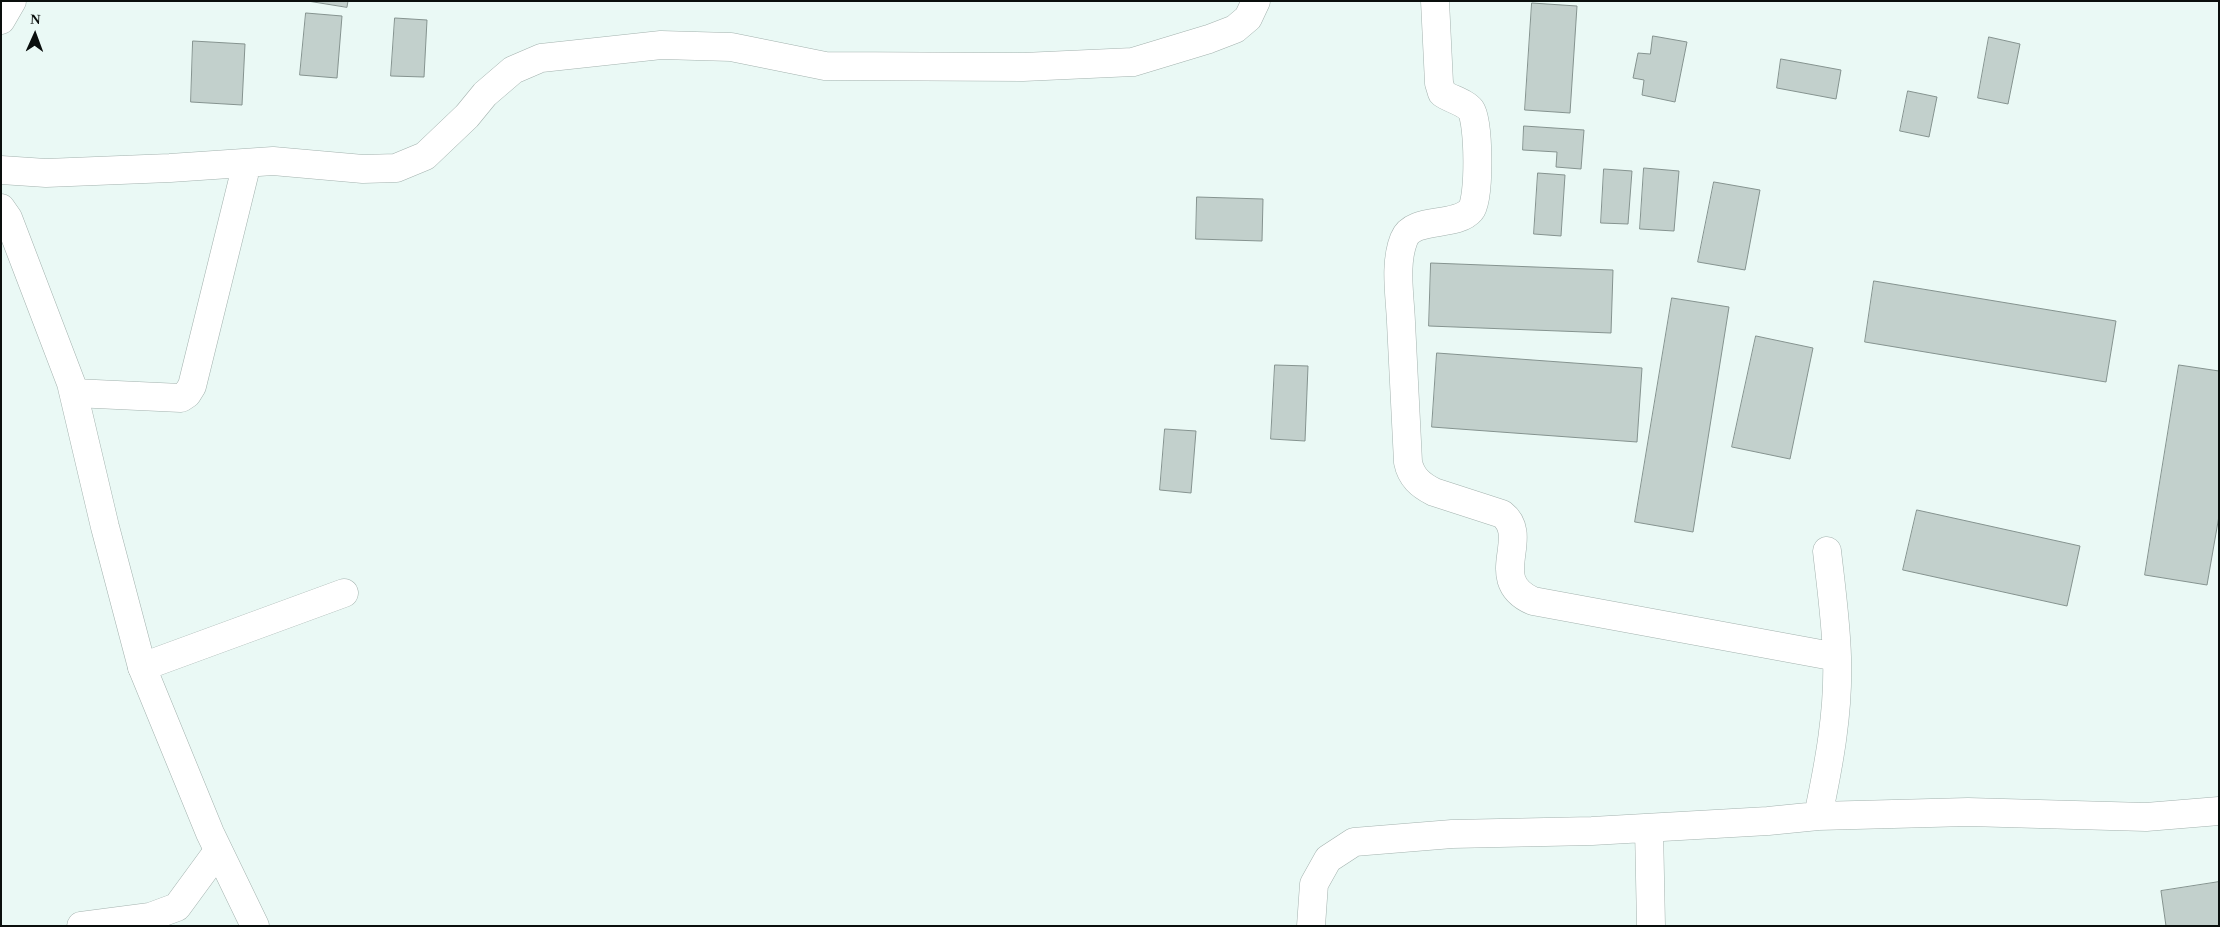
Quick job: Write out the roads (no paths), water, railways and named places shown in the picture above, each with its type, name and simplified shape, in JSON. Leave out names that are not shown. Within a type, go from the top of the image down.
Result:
[{"type":"street","points":[[1,20],[12,1]]},
{"type":"street","points":[[1,170],[46,173],[170,168],[273,161],[363,169],[396,168],[426,156],[467,116],[485,94],[513,70],[541,58],[661,44],[731,47],[782,59],[824,66],[1023,67],[1133,62],[1209,40],[1235,28],[1248,18],[1256,1]]},
{"type":"street","points":[[1435,1],[1439,83],[1442,93],[1471,109],[1474,116],[1476,130],[1476,189],[1475,204],[1461,218],[1423,225],[1410,230],[1404,238],[1399,274],[1410,472],[1423,486],[1434,492],[1502,514],[1508,519],[1512,533],[1511,582],[1522,596],[1533,601],[1837,657]]},
{"type":"street","points":[[74,393],[182,398],[187,394],[192,386],[248,162]]},
{"type":"street","points":[[1,208],[8,218],[74,393],[105,527],[142,667],[218,851],[255,926]]},
{"type":"street","points":[[1818,816],[1836,713],[1837,657],[1828,551]]},
{"type":"street","points":[[142,667],[344,594]]},
{"type":"street","points":[[1310,926],[1314,884],[1328,859],[1354,842],[1452,834],[1649,828],[1818,816],[1968,812],[2146,817],[2219,811]]},
{"type":"street","points":[[1649,828],[1651,926]]},
{"type":"street","points":[[80,926],[150,917],[177,907],[218,851]]}]
